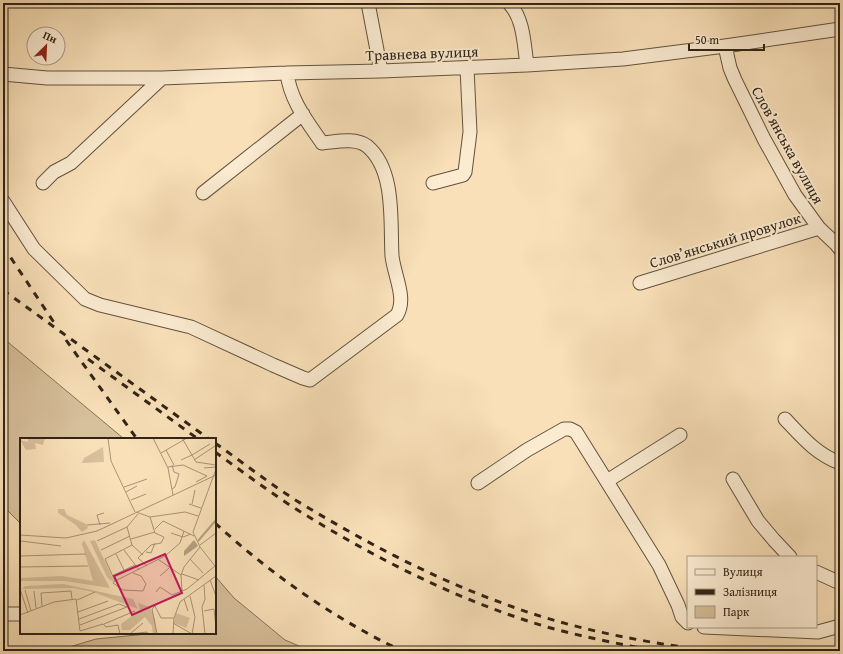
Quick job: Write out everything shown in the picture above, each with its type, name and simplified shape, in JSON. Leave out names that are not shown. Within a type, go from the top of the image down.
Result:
[{"type":"street","points":[[368,3],[381,71]]},
{"type":"street","points":[[509,3],[513,7],[521,25],[527,65]]},
{"type":"street","name":"Травнева вулиця","points":[[3,74],[47,78],[162,78],[527,65],[620,59],[725,46],[840,29]]},
{"type":"street","name":"Слов’янська вулиця","points":[[725,46],[730,68],[735,80],[764,139],[796,196],[819,228],[840,249]]},
{"type":"street","points":[[433,184],[463,175],[465,172],[470,132],[467,68]]},
{"type":"street","points":[[3,201],[34,249],[85,299],[100,305],[190,327],[273,365],[310,380],[397,315],[400,310],[401,302],[392,257],[392,221],[388,191],[378,158],[365,145],[356,142],[322,143],[302,114],[291,92],[287,73]]},
{"type":"street","points":[[43,183],[54,172],[71,163],[162,78]]},
{"type":"street","points":[[203,193],[302,114]]},
{"type":"street","name":"Слов’янський провулок","points":[[640,283],[819,228]]},
{"type":"street","points":[[785,419],[814,449],[829,459],[840,463]]},
{"type":"street","points":[[478,483],[527,450],[564,429],[567,428],[576,432],[658,565],[678,605],[682,617],[687,622]]},
{"type":"street","points":[[607,481],[680,435]]},
{"type":"street","points":[[733,479],[758,521],[789,556]]},
{"type":"street","points":[[817,572],[840,583]]},
{"type":"street","points":[[3,614],[20,614]]},
{"type":"street","points":[[727,628],[818,632],[840,626]]},
{"type":"green space","points":[[3,338],[123,438],[20,438],[20,523],[3,506]]},
{"type":"green space","points":[[216,577],[234,598],[285,640],[311,651],[56,651],[96,639],[147,634],[216,634]]},
{"type":"railway","points":[[3,246],[57,327]]},
{"type":"railway","points":[[3,290],[208,438]]},
{"type":"railway","points":[[66,340],[136,438]]},
{"type":"railway","points":[[88,359],[197,438]]},
{"type":"railway","points":[[216,444],[266,480],[322,516],[398,558],[451,583],[555,621],[607,634],[711,651]]},
{"type":"railway","points":[[216,453],[297,510],[366,550],[425,580],[485,606],[547,627],[656,651]]},
{"type":"railway","points":[[216,524],[258,560],[304,594],[376,638],[402,651]]}]
